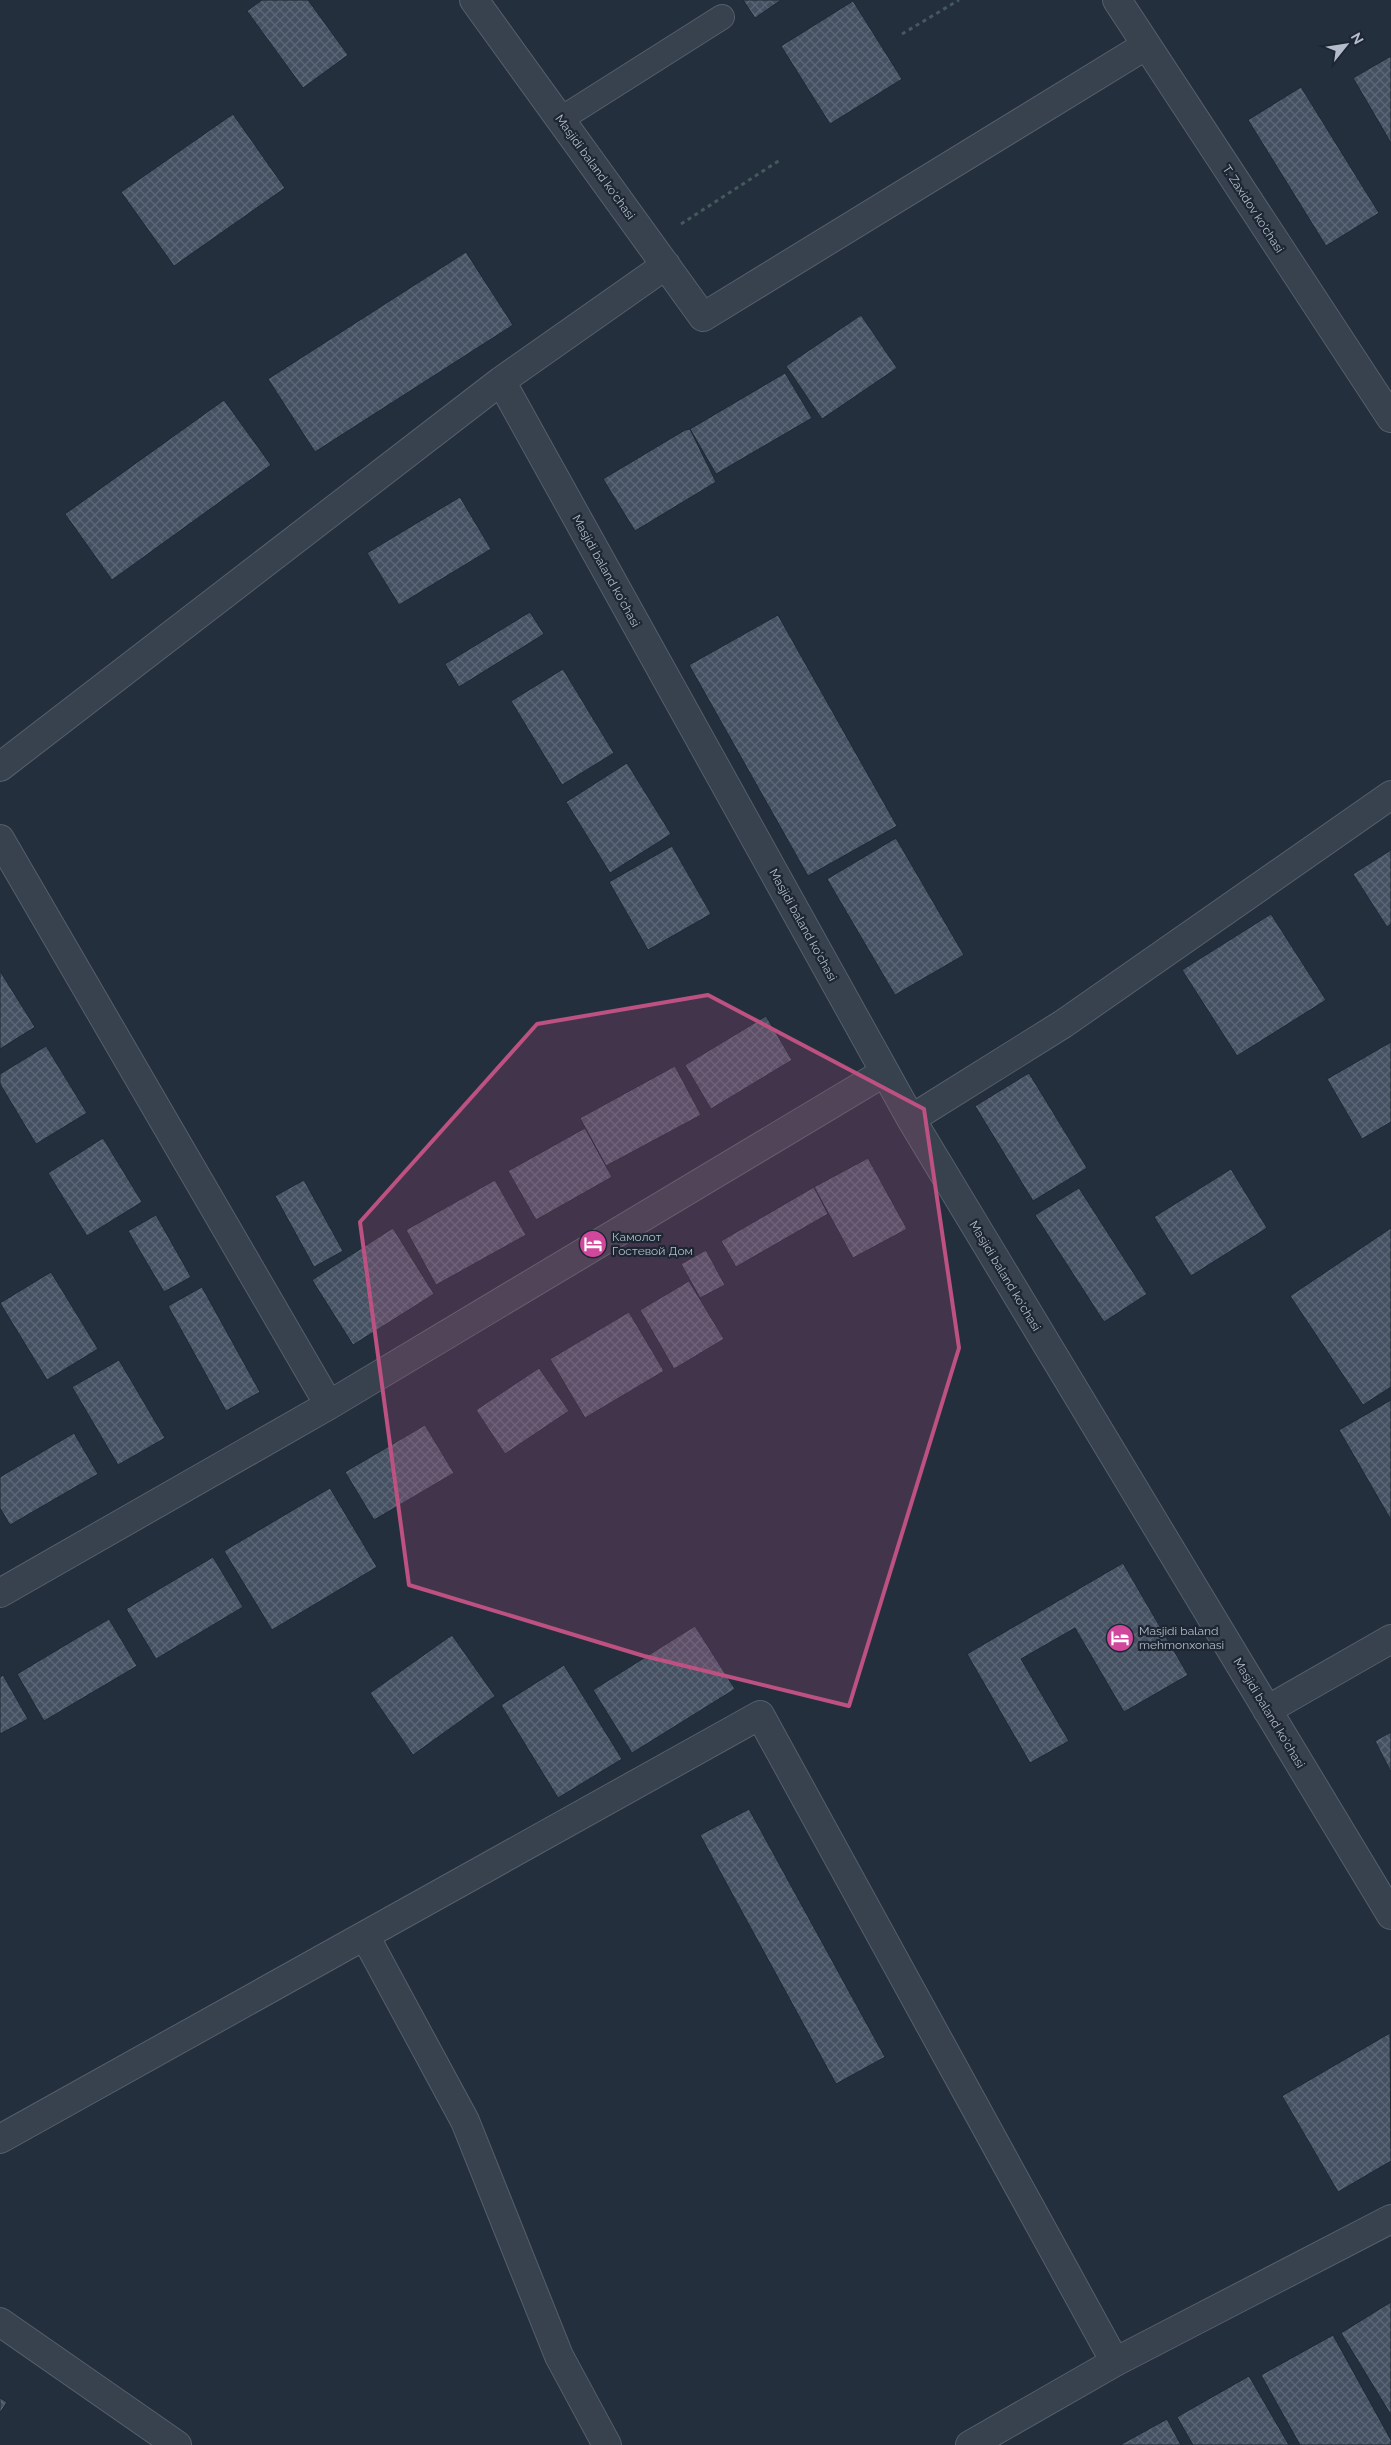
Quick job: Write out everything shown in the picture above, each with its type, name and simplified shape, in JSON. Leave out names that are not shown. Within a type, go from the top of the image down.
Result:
[{"type":"street","name":"Masjidi baland ko'chasi","points":[[474,0],[703,317],[1145,46]]},
{"type":"street","name":"T. Zaxidov ko'chasi","points":[[1116,0],[1391,418]]},
{"type":"street","points":[[0,767],[501,381],[666,266]]},
{"type":"street","name":"Masjidi baland ko'chasi","points":[[501,381],[911,1119],[1391,1915]]},
{"type":"street","points":[[911,1119],[1063,1024],[1391,795]]},
{"type":"street","points":[[0,839],[329,1405]]},
{"type":"street","points":[[0,1593],[329,1405],[885,1072]]},
{"type":"street","points":[[1267,1710],[1391,1639]]},
{"type":"street","points":[[0,2139],[760,1714],[1115,2362]]},
{"type":"street","points":[[365,1936],[466,2122],[559,2356],[606,2445]]},
{"type":"street","points":[[970,2445],[1115,2362],[1391,2218]]},
{"type":"street","points":[[0,2322],[177,2445]]},
{"type":"lane","points":[[561,120],[722,17]]},
{"type":"path","points":[[902,34],[959,0]]},
{"type":"path","points":[[672,230],[780,160]]},
{"type":"highlighted area","points":[[708,995],[924,1109],[959,1348],[849,1706],[644,1656],[409,1585],[360,1222],[537,1024]]},
{"type":"building","points":[[262,0],[308,0],[348,55],[303,88],[247,11]]},
{"type":"building","points":[[743,0],[781,0],[755,18]]},
{"type":"building","points":[[853,1],[902,79],[830,124],[781,46]]},
{"type":"building","points":[[1391,56],[1391,143],[1353,78]]},
{"type":"building","points":[[1301,87],[1379,213],[1326,246],[1248,120]]},
{"type":"building","points":[[233,114],[285,188],[174,266],[121,192]]},
{"type":"building","points":[[466,252],[513,325],[315,452],[268,379]]},
{"type":"building","points":[[861,315],[897,368],[822,419],[786,366]]},
{"type":"building","points":[[785,373],[812,418],[716,474],[690,429]]},
{"type":"building","points":[[224,400],[271,465],[112,580],[65,514]]},
{"type":"building","points":[[690,429],[716,482],[635,531],[603,479],[685,430]]},
{"type":"building","points":[[460,497],[491,549],[399,605],[367,553]]},
{"type":"building","points":[[530,612],[544,634],[459,687],[445,664]]},
{"type":"building","points":[[778,615],[897,826],[808,876],[689,665]]},
{"type":"building","points":[[563,669],[614,753],[562,785],[511,701]]},
{"type":"building","points":[[627,763],[671,834],[610,873],[566,802]]},
{"type":"building","points":[[896,838],[964,955],[895,995],[827,879]]},
{"type":"building","points":[[672,846],[711,914],[648,950],[609,882]]},
{"type":"building","points":[[1391,850],[1391,924],[1387,927],[1353,874]]},
{"type":"building","points":[[1271,914],[1326,1000],[1237,1056],[1182,970]]},
{"type":"building","points":[[0,971],[35,1027],[0,1049]]},
{"type":"building","points":[[766,1016],[792,1060],[711,1109],[685,1065]]},
{"type":"building","points":[[1391,1042],[1391,1122],[1362,1139],[1327,1079]]},
{"type":"building","points":[[46,1046],[87,1113],[36,1144],[0,1084],[0,1074]]},
{"type":"building","points":[[675,1066],[701,1115],[606,1166],[580,1118]]},
{"type":"building","points":[[1029,1073],[1087,1168],[1033,1201],[975,1106]]},
{"type":"building","points":[[585,1128],[612,1177],[536,1220],[508,1171]]},
{"type":"building","points":[[103,1138],[142,1202],[87,1236],[48,1173]]},
{"type":"building","points":[[868,1158],[907,1229],[853,1258],[814,1187]]},
{"type":"building","points":[[1231,1169],[1267,1228],[1191,1276],[1154,1217]]},
{"type":"building","points":[[304,1180],[343,1251],[314,1267],[275,1196]]},
{"type":"building","points":[[495,1180],[526,1235],[436,1285],[406,1230]]},
{"type":"building","points":[[814,1187],[828,1214],[736,1267],[721,1241]]},
{"type":"building","points":[[1079,1188],[1147,1294],[1104,1322],[1035,1215]]},
{"type":"building","points":[[156,1215],[191,1277],[164,1292],[128,1231]]},
{"type":"building","points":[[393,1228],[434,1294],[353,1345],[312,1280]]},
{"type":"building","points":[[1391,1228],[1391,1387],[1363,1405],[1290,1296]]},
{"type":"building","points":[[706,1250],[725,1285],[700,1298],[681,1264]]},
{"type":"building","points":[[51,1272],[98,1349],[47,1380],[0,1303]]},
{"type":"building","points":[[689,1281],[724,1339],[674,1369],[640,1310]]},
{"type":"building","points":[[202,1287],[260,1392],[226,1411],[168,1306]]},
{"type":"building","points":[[629,1312],[664,1371],[585,1418],[550,1359]]},
{"type":"building","points":[[119,1360],[165,1438],[118,1465],[72,1387]]},
{"type":"building","points":[[539,1368],[569,1411],[505,1454],[476,1410]]},
{"type":"building","points":[[1391,1400],[1391,1520],[1339,1430]]},
{"type":"building","points":[[425,1425],[454,1473],[374,1520],[345,1472]]},
{"type":"building","points":[[74,1433],[98,1474],[10,1525],[0,1508],[0,1477]]},
{"type":"building","points":[[330,1488],[377,1567],[272,1630],[224,1551]]},
{"type":"building","points":[[213,1557],[243,1607],[156,1659],[126,1609]]},
{"type":"building","points":[[1123,1563],[1188,1675],[1124,1712],[1075,1628],[1021,1659],[1069,1741],[1030,1763],[967,1654]]},
{"type":"building","points":[[109,1619],[137,1666],[44,1721],[17,1674]]},
{"type":"building","points":[[695,1626],[735,1689],[632,1753],[593,1690]]},
{"type":"building","points":[[452,1635],[495,1696],[413,1755],[370,1693]]},
{"type":"building","points":[[564,1665],[622,1759],[558,1798],[501,1705]]},
{"type":"building","points":[[3,1675],[28,1719],[0,1734],[0,1677]]},
{"type":"building","points":[[1391,1732],[1391,1772],[1375,1741]]},
{"type":"building","points":[[749,1809],[885,2057],[836,2084],[700,1835]]},
{"type":"building","points":[[1390,2033],[1391,2161],[1338,2192],[1282,2096]]},
{"type":"building","points":[[1391,2302],[1391,2415],[1341,2333]]},
{"type":"building","points":[[1333,2335],[1391,2440],[1391,2445],[1300,2445],[1261,2375]]},
{"type":"building","points":[[1249,2376],[1289,2445],[1193,2445],[1177,2417]]},
{"type":"building","points":[[0,2398],[7,2402],[0,2413]]},
{"type":"building","points":[[1167,2419],[1181,2445],[1120,2445]]},
{"type":"place","name":"Камолот Гостевой Дом","points":[[593,1244]]},
{"type":"place","name":"Masjidi baland mehmonxonasi","points":[[1120,1638]]}]
